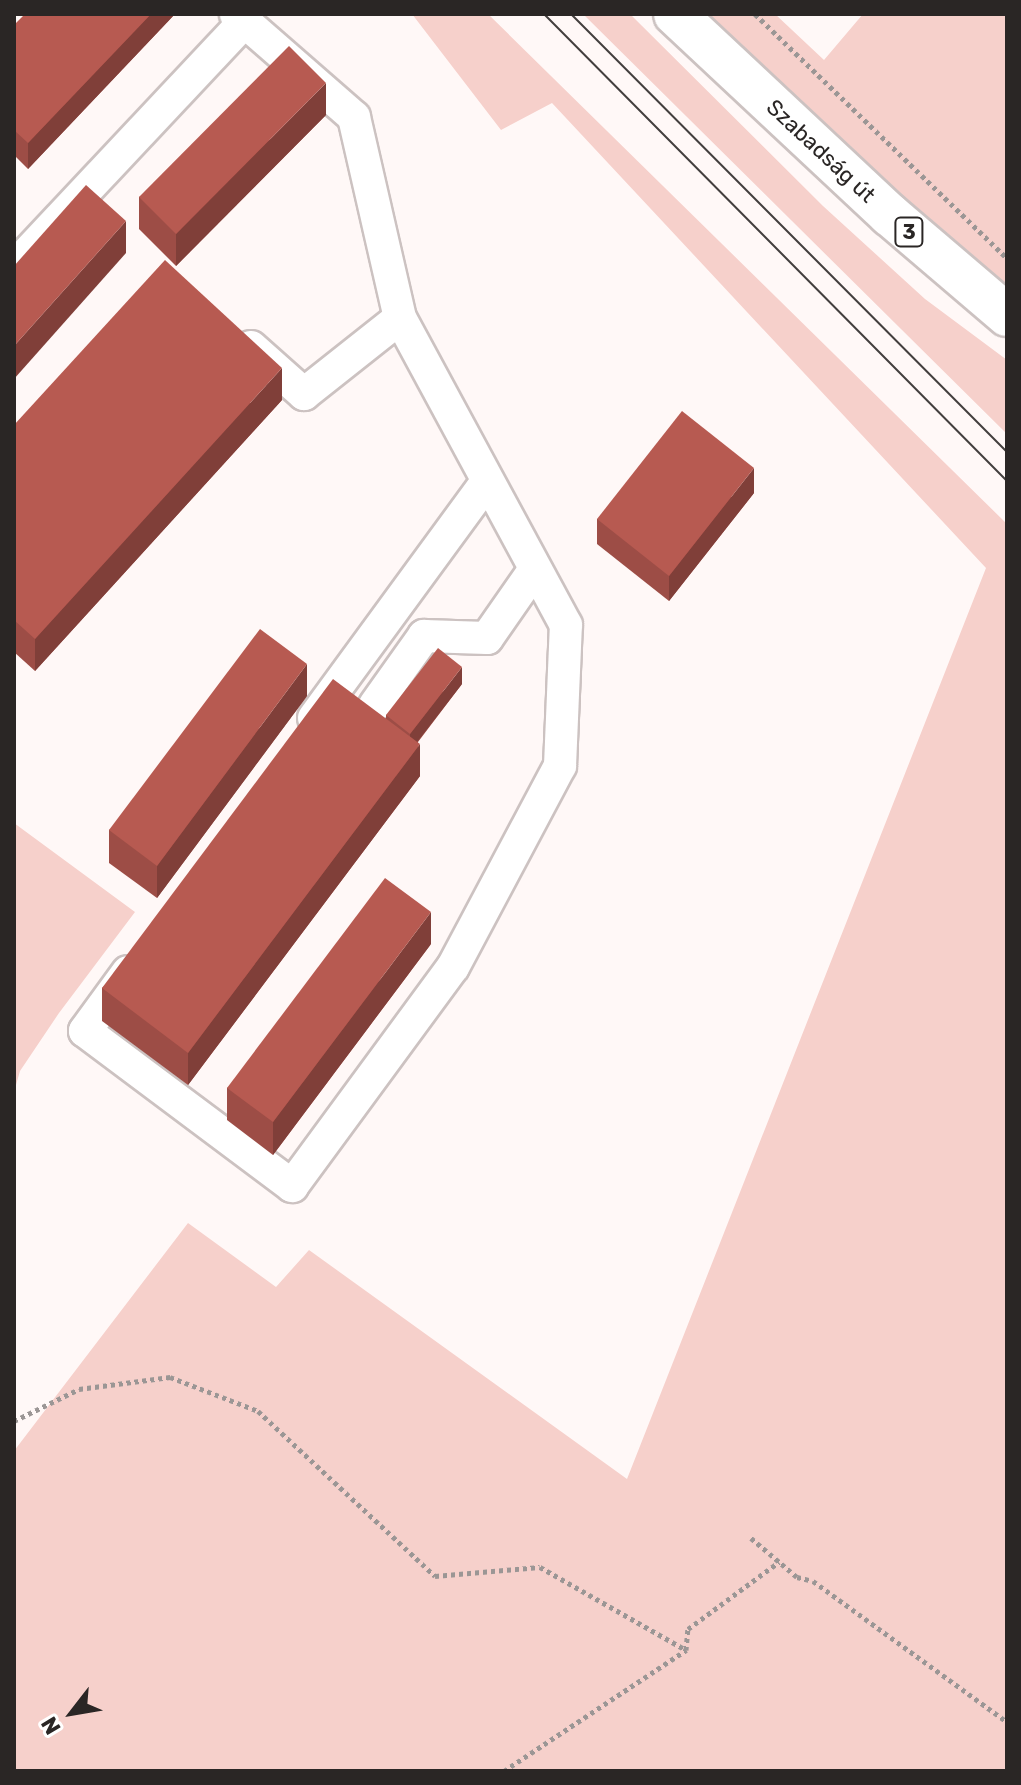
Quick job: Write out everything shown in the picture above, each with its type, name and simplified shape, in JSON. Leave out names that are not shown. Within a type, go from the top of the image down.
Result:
[{"type":"main road","name":"Szabadság út","points":[[675,14],[890,215],[1007,315]]},
{"type":"lane","points":[[14,267],[240,18],[354,117],[400,318],[566,625],[560,766],[453,967],[292,1186],[85,1031],[151,942]]},
{"type":"lane","points":[[226,325],[304,394],[400,318]]},
{"type":"lane","points":[[300,737],[487,482]]},
{"type":"lane","points":[[375,705],[424,636],[487,638],[535,569]]},
{"type":"path","points":[[755,14],[1007,258]]},
{"type":"path","points":[[14,1421],[79,1389],[170,1377],[258,1411],[435,1576],[540,1567],[686,1650]]},
{"type":"path","points":[[751,1538],[797,1577],[813,1581],[1007,1722]]},
{"type":"path","points":[[686,1650],[688,1629],[779,1562]]},
{"type":"path","points":[[504,1771],[686,1650]]},
{"type":"shaded area","points":[[412,14],[488,14],[1007,524],[1007,1771],[14,1771],[14,1451],[188,1223],[276,1287],[309,1250],[627,1479],[986,568],[552,103],[501,130]]},
{"type":"shaded area","points":[[583,14],[630,14],[823,206],[925,299],[1007,360],[1007,434]]},
{"type":"shaded area","points":[[699,14],[775,14],[824,60],[863,14],[1007,14],[1007,295]]},
{"type":"shaded area","points":[[14,823],[135,912],[20,1071],[14,1092]]},
{"type":"building","points":[[25,14],[151,14],[28,143],[14,130],[14,25]]},
{"type":"building","points":[[289,46],[326,83],[176,234],[139,197]]},
{"type":"building","points":[[86,185],[126,221],[14,346],[14,266]]},
{"type":"building","points":[[165,260],[282,368],[35,639],[14,620],[14,425]]},
{"type":"building","points":[[682,411],[754,468],[669,576],[597,519]]},
{"type":"building","points":[[260,629],[307,664],[157,866],[109,830]]},
{"type":"building","points":[[438,648],[462,667],[410,734],[386,715]]},
{"type":"building","points":[[333,679],[420,744],[188,1053],[102,988]]},
{"type":"building","points":[[385,878],[431,912],[273,1122],[227,1088]]},
{"type":"tram line","points":[[544,14],[1007,481]]},
{"type":"tram line","points":[[571,14],[1007,452]]}]
